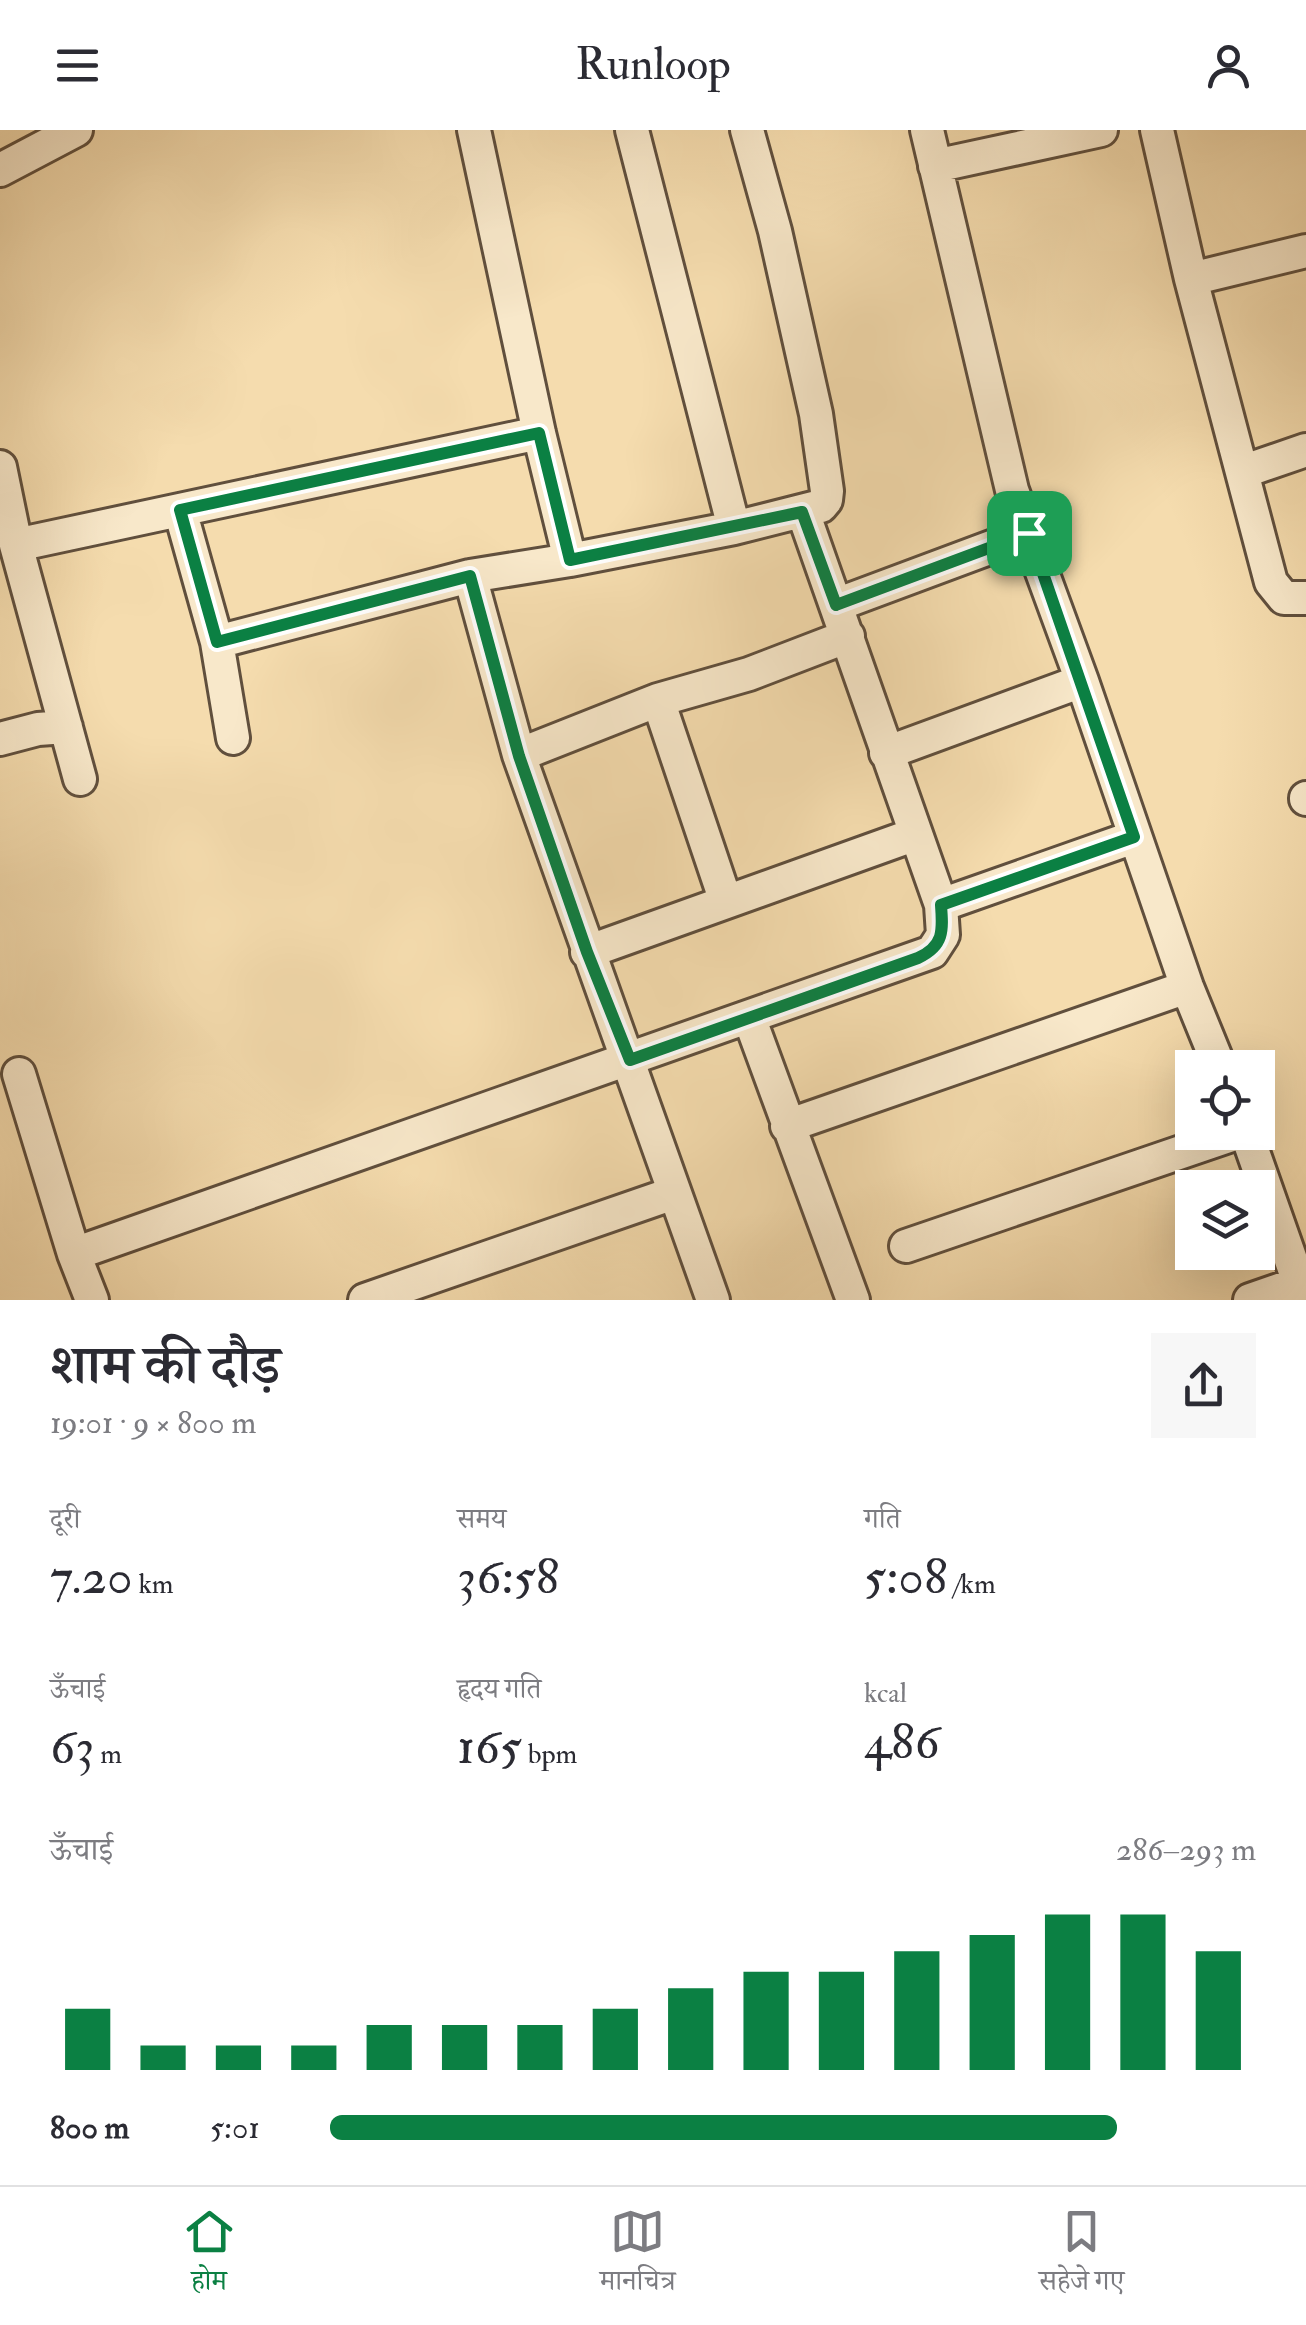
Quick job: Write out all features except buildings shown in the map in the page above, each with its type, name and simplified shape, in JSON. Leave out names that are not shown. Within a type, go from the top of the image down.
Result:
[{"type":"street","points":[[0,170],[76,130]]},
{"type":"street","points":[[474,130],[570,560]]},
{"type":"street","points":[[632,130],[734,528]]},
{"type":"street","points":[[217,642],[470,576],[734,528],[821,506],[826,500],[822,460],[775,231],[746,130]]},
{"type":"street","points":[[926,130],[1012,490],[1213,1050]]},
{"type":"street","points":[[935,166],[1101,130]]},
{"type":"street","points":[[1158,130],[1191,279],[1272,582],[1284,598],[1306,598]]},
{"type":"street","points":[[1191,279],[1306,251]]},
{"type":"street","points":[[16,545],[539,433]]},
{"type":"street","points":[[1242,472],[1306,450]]},
{"type":"street","points":[[0,467],[16,545],[80,779]]},
{"type":"street","points":[[180,510],[217,642],[234,738]]},
{"type":"street","points":[[74,1254],[932,952],[943,935],[941,905],[802,512]]},
{"type":"street","points":[[836,605],[1029,533]]},
{"type":"street","points":[[470,576],[519,756],[712,1300]]},
{"type":"street","points":[[519,756],[658,700],[748,674],[848,636]]},
{"type":"street","points":[[886,752],[1082,681]]},
{"type":"street","points":[[658,700],[726,902]]},
{"type":"street","points":[[0,738],[66,727]]},
{"type":"street","points":[[587,952],[916,834]]},
{"type":"street","points":[[941,905],[1134,837]]},
{"type":"street","points":[[787,1126],[1187,987]]},
{"type":"street","points":[[749,1016],[853,1300]]},
{"type":"street","points":[[19,1074],[92,1300]]},
{"type":"street","points":[[906,1246],[1190,1150]]},
{"type":"street","points":[[1250,1150],[1302,1292],[1250,1300]]},
{"type":"street","points":[[371,1299],[674,1193]]},
{"type":"route","points":[[539,433],[570,560],[802,512],[836,605],[1029,533],[1134,837],[941,905],[943,935],[932,952],[630,1060],[587,952],[519,756],[470,576],[217,642],[180,510],[539,433]]}]
